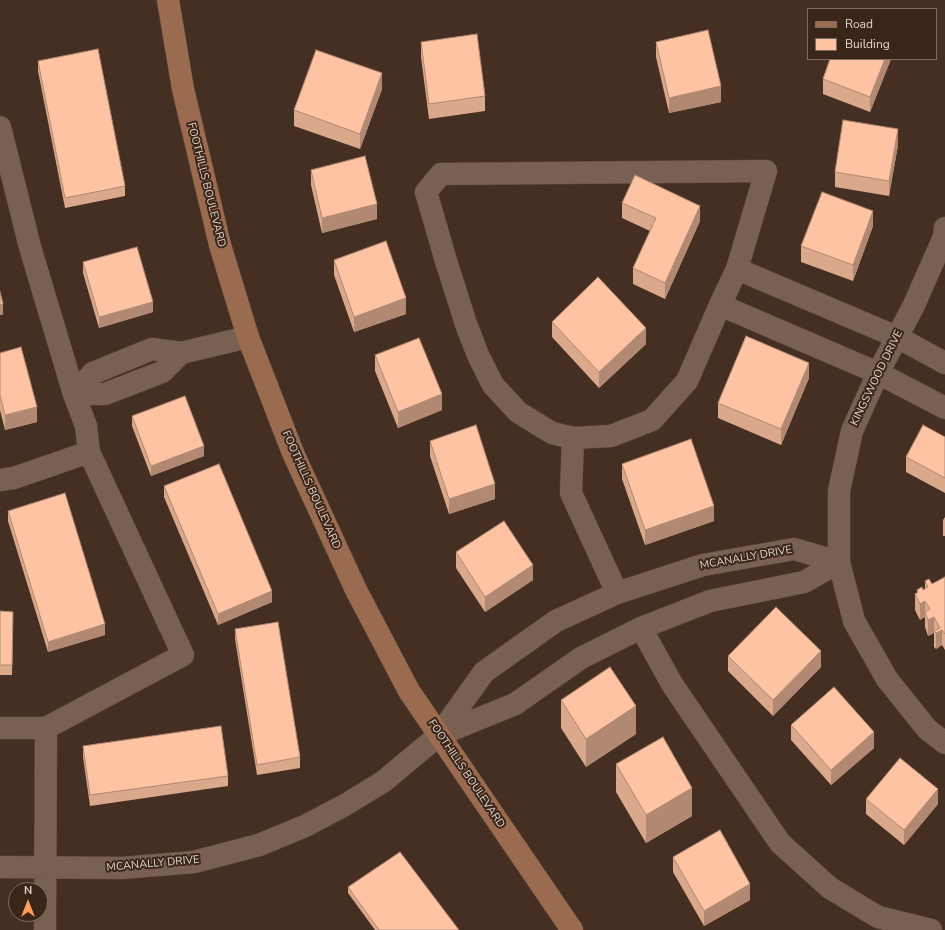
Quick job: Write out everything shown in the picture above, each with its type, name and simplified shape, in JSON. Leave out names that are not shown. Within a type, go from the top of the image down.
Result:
[{"type":"main road","name":"FOOTHILLS BOULEVARD","points":[[168,0],[183,89],[220,245],[248,337],[293,453],[356,590],[409,690],[572,930]]},
{"type":"street","points":[[0,126],[30,247],[74,394],[86,426],[89,452],[184,655],[46,728],[0,728]]},
{"type":"street","points":[[766,171],[737,269],[720,305],[687,381],[652,420],[611,436],[572,438],[552,433],[518,412],[493,385],[481,361],[464,317],[426,192],[441,174],[766,171]]},
{"type":"street","name":"KINGSWOOD DRIVE","points":[[945,228],[944,237],[914,305],[878,373],[852,431],[839,491],[839,562],[854,621],[887,679],[927,730],[945,743]]},
{"type":"street","points":[[737,269],[897,337],[945,363]]},
{"type":"street","points":[[720,305],[878,373],[945,408]]},
{"type":"street","points":[[74,394],[105,394],[162,372],[181,353],[248,337]]},
{"type":"street","points":[[572,438],[571,493],[617,592]]},
{"type":"street","points":[[0,480],[14,478],[89,452]]},
{"type":"street","name":"MCANALLY DRIVE","points":[[0,868],[122,868],[194,862],[259,845],[305,826],[384,781],[439,735],[484,672],[556,621],[617,592],[702,565],[794,549],[839,562]]},
{"type":"street","name":"MCANALLY DRIVE","points":[[439,735],[515,704],[581,658],[641,628],[710,600],[804,582],[839,562]]},
{"type":"street","points":[[641,628],[672,684],[780,843],[830,888],[878,917],[931,930]]},
{"type":"street","points":[[45,930],[46,728]]},
{"type":"building","points":[[708,30],[721,86],[669,98],[656,42]]},
{"type":"building","points":[[477,34],[485,96],[429,104],[421,42]]},
{"type":"building","points":[[98,49],[125,186],[65,198],[38,61]]},
{"type":"building","points":[[316,50],[382,73],[360,134],[294,110]]},
{"type":"building","points":[[830,60],[885,60],[870,97],[823,79]]},
{"type":"building","points":[[843,120],[898,129],[889,181],[835,172]]},
{"type":"building","points":[[365,156],[377,204],[322,218],[311,170]]},
{"type":"building","points":[[635,175],[700,206],[665,283],[633,268],[656,218],[622,203]]},
{"type":"building","points":[[822,192],[873,211],[853,265],[801,246]]},
{"type":"building","points":[[386,241],[406,298],[354,317],[334,260]]},
{"type":"building","points":[[137,247],[153,302],[99,317],[83,262]]},
{"type":"building","points":[[598,277],[646,328],[599,372],[552,322]]},
{"type":"building","points":[[0,292],[3,304],[0,305]]},
{"type":"building","points":[[746,336],[809,363],[781,429],[718,403]]},
{"type":"building","points":[[419,338],[442,394],[398,412],[375,355]]},
{"type":"building","points":[[21,347],[37,407],[5,415],[0,395],[0,353]]},
{"type":"building","points":[[185,396],[204,446],[151,466],[132,416]]},
{"type":"building","points":[[476,425],[495,484],[449,499],[430,441]]},
{"type":"building","points":[[923,425],[945,437],[945,478],[906,457]]},
{"type":"building","points":[[691,439],[714,506],[645,530],[622,464]]},
{"type":"building","points":[[219,464],[272,591],[218,614],[164,486]]},
{"type":"building","points":[[65,493],[105,624],[48,642],[8,511]]},
{"type":"building","points":[[504,521],[533,565],[485,597],[456,552]]},
{"type":"building","points":[[945,577],[945,634],[942,630],[936,633],[934,631],[940,628],[934,617],[928,620],[925,612],[930,609],[925,601],[920,604],[915,594],[918,592],[917,590],[922,587],[923,590],[928,587],[925,581],[929,579],[932,584]]},
{"type":"building","points":[[776,607],[821,651],[773,700],[728,656]]},
{"type":"building","points":[[0,611],[13,612],[12,665],[0,665]]},
{"type":"building","points":[[278,622],[300,757],[257,765],[235,629]]},
{"type":"building","points":[[610,667],[636,706],[586,739],[561,700]]},
{"type":"building","points":[[834,687],[874,732],[831,770],[791,725]]},
{"type":"building","points":[[221,726],[228,776],[90,795],[83,746]]},
{"type":"building","points":[[663,737],[692,788],[646,815],[616,764]]},
{"type":"building","points":[[900,758],[938,789],[904,830],[866,799]]},
{"type":"building","points":[[720,830],[750,884],[704,911],[673,857]]},
{"type":"building","points":[[400,852],[459,930],[379,930],[348,887]]}]
